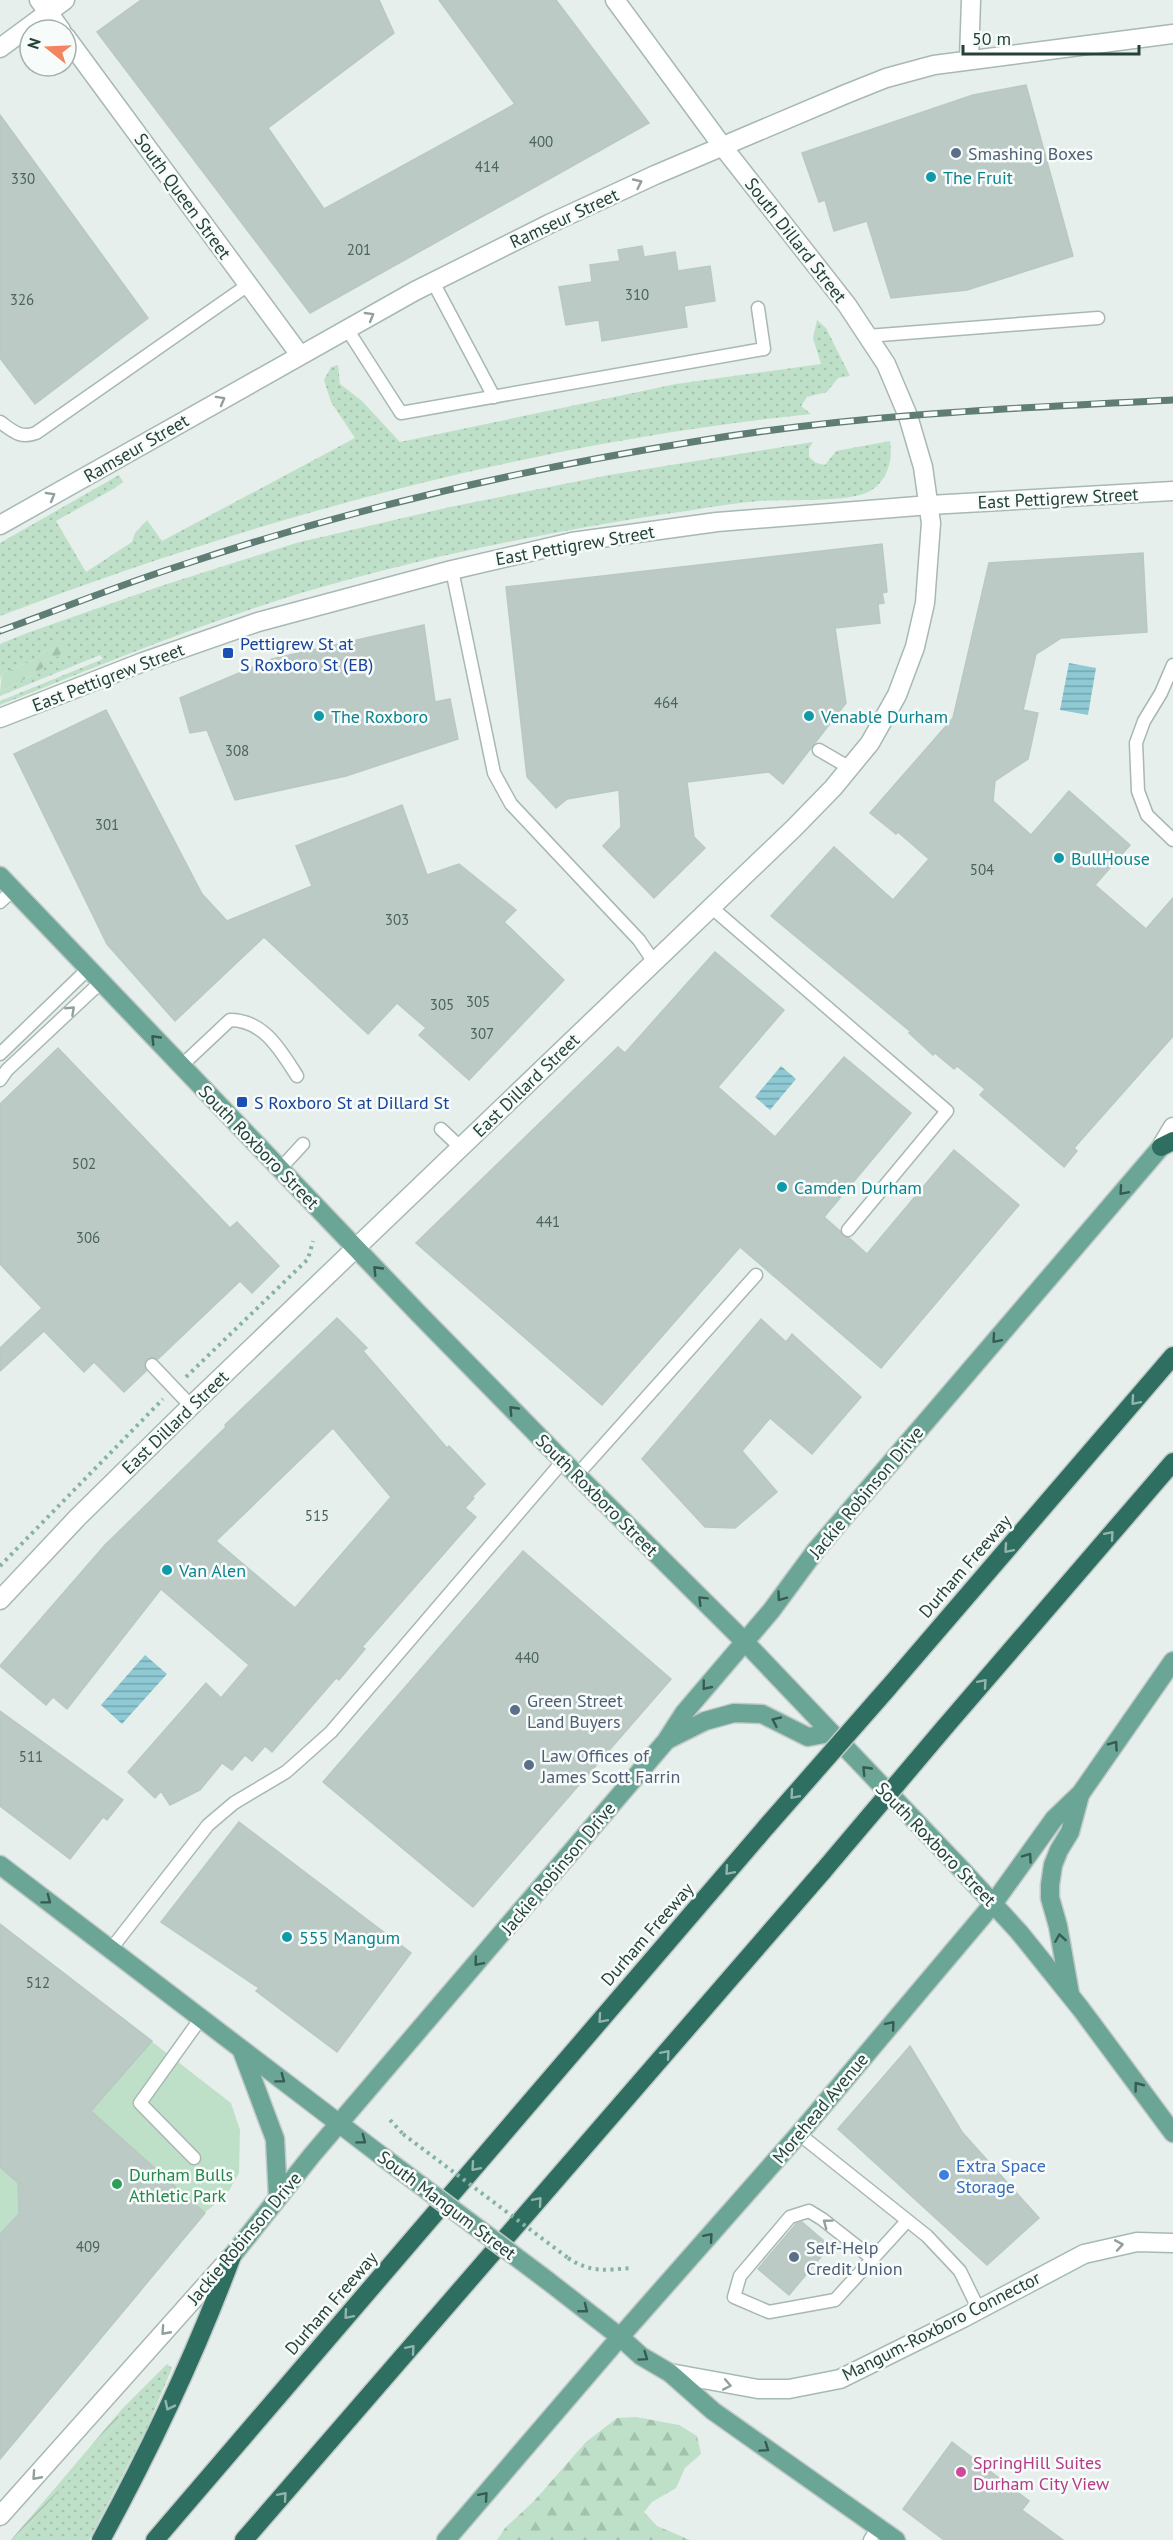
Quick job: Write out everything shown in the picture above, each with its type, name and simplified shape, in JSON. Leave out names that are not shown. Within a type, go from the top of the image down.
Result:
[{"type":"highway","name":"Durham Freeway","points":[[155,2540],[1173,1356]]},
{"type":"highway","points":[[244,2540],[824,1870],[1173,1462]]},
{"type":"highway","points":[[101,2540],[177,2388],[208,2320],[232,2256]]},
{"type":"main road","name":"South Roxboro Street","points":[[0,876],[7,896],[101,982],[563,1461],[744,1641],[993,1904],[1070,1995],[1173,2133]]},
{"type":"main road","name":"Jackie Robinson Drive","points":[[232,2256],[340,2124],[666,1741],[684,1713],[771,1611],[816,1550],[1167,1144]]},
{"type":"main road","name":"Morehead Avenue","points":[[446,2540],[620,2337],[799,2134],[993,1904],[1054,1819],[1081,1793],[1173,1661]]},
{"type":"main road","points":[[666,1741],[705,1721],[734,1713],[762,1714],[808,1737],[830,1734]]},
{"type":"main road","points":[[1070,1995],[1058,1926],[1050,1898],[1050,1885],[1053,1865],[1070,1832],[1081,1793]]},
{"type":"main road","name":"South Mangum Street","points":[[0,1865],[548,2281],[641,2356],[670,2373],[712,2411],[874,2533],[896,2540]]},
{"type":"main road","points":[[242,2049],[275,2139],[278,2198]]},
{"type":"street","points":[[0,48],[44,6],[65,0]]},
{"type":"street","name":"South Dillard Street","points":[[615,0],[723,147],[847,305],[886,364],[908,416],[923,467],[930,504]]},
{"type":"street","points":[[969,59],[971,0]]},
{"type":"street","name":"Ramseur Street","points":[[0,525],[433,282],[549,224],[886,78],[934,65],[969,59],[1173,34]]},
{"type":"street","name":"South Queen Street","points":[[78,52],[300,356]]},
{"type":"street","name":"East Pettigrew Street","points":[[0,718],[143,662],[258,622],[452,570],[562,544],[717,522],[930,504],[1173,491]]},
{"type":"street","name":"East Dillard Street","points":[[0,1600],[78,1516],[794,828],[850,768],[884,720],[897,695],[915,647],[925,603],[931,524],[930,504]]},
{"type":"street","name":"Jackie Robinson Drive","points":[[1167,1144],[1173,1127]]},
{"type":"street","name":"Mangum-Roxboro Connector","points":[[670,2373],[758,2389],[789,2389],[830,2381],[855,2372],[979,2310],[1084,2254],[1137,2242],[1173,2242]]},
{"type":"street","name":"Jackie Robinson Drive","points":[[0,2516],[232,2256]]},
{"type":"lane","points":[[433,282],[494,397]]},
{"type":"lane","points":[[0,422],[16,434],[26,437],[36,434],[248,285]]},
{"type":"lane","points":[[347,329],[401,413],[764,349],[758,308]]},
{"type":"lane","points":[[867,336],[1098,318]]},
{"type":"lane","points":[[452,570],[494,772],[511,804],[639,940],[654,962]]},
{"type":"lane","points":[[1173,665],[1161,693],[1144,721],[1136,743],[1138,791],[1147,815],[1173,840]]},
{"type":"lane","points":[[819,750],[850,768]]},
{"type":"lane","points":[[711,907],[947,1111],[848,1230]]},
{"type":"lane","points":[[0,1054],[88,969]]},
{"type":"lane","points":[[0,1080],[101,982]]},
{"type":"lane","points":[[181,1066],[230,1020],[241,1020],[275,1040],[297,1076]]},
{"type":"lane","points":[[30,1025],[42,1038]]},
{"type":"lane","points":[[441,1129],[461,1148]]},
{"type":"lane","points":[[280,1169],[303,1144]]},
{"type":"lane","points":[[577,1475],[756,1275]]},
{"type":"lane","points":[[152,1365],[191,1406]]},
{"type":"lane","points":[[111,1949],[208,1825],[221,1812],[286,1772],[331,1732],[563,1461]]},
{"type":"lane","points":[[194,2158],[140,2103],[201,2018]]},
{"type":"lane","points":[[799,2134],[927,2236],[960,2271],[979,2310]]},
{"type":"lane","points":[[873,2259],[809,2211],[790,2217],[740,2276],[734,2297],[769,2312],[835,2300],[873,2259],[907,2221]]},
{"type":"path","points":[[0,1566],[174,1388],[308,1259],[313,1241]]},
{"type":"path","points":[[390,2120],[403,2134],[581,2267],[596,2270],[632,2268]]},
{"type":"green space","points":[[817,320],[826,328],[850,376],[838,378],[827,392],[807,397],[801,406],[811,414],[707,427],[604,444],[399,489],[298,516],[197,547],[0,616],[0,543],[119,475],[123,482],[115,488],[56,521],[86,572],[132,542],[135,533],[147,520],[162,541],[355,438],[331,402],[324,380],[331,367],[338,365],[340,384],[362,401],[400,442],[676,384],[821,364],[813,338]]},
{"type":"green space","points":[[890,441],[890,462],[885,475],[870,491],[861,495],[834,499],[748,502],[665,514],[509,542],[392,568],[309,591],[219,620],[0,705],[0,701],[103,659],[100,655],[0,696],[0,692],[34,674],[54,642],[35,660],[2,673],[0,680],[0,644],[161,586],[296,543],[450,507],[609,475],[813,442],[809,448],[809,457],[816,463],[825,465],[836,451]]},
{"type":"green space","points":[[53,642],[63,643],[66,650],[34,674],[0,692],[2,673],[35,660]]},
{"type":"green space","name":"Durham Bulls Athletic Park","points":[[0,1924],[231,2103],[240,2130],[239,2173],[227,2194],[127,2278],[142,2290],[42,2409],[24,2394],[0,2459]]},
{"type":"green space","points":[[167,2364],[172,2368],[147,2428],[89,2540],[16,2540],[121,2419],[117,2415],[122,2409]]},
{"type":"green space","points":[[117,2415],[121,2419],[16,2540],[11,2540]]},
{"type":"green space","points":[[636,2417],[679,2425],[697,2436],[701,2454],[685,2468],[676,2488],[652,2502],[644,2512],[657,2526],[690,2540],[497,2540],[505,2528],[534,2501],[586,2442],[617,2418]]},
{"type":"water","points":[[1069,663],[1096,668],[1088,715],[1060,710]]},
{"type":"water","points":[[781,1066],[796,1079],[770,1110],[755,1097]]},
{"type":"water","points":[[145,1655],[167,1674],[122,1724],[101,1705]]},
{"type":"building","points":[[141,0],[379,0],[394,33],[268,128],[324,209],[515,104],[439,0],[556,0],[649,123],[310,313],[97,32]]},
{"type":"building","name":"The Fruit","points":[[1026,85],[1073,256],[967,290],[891,298],[867,221],[834,231],[825,200],[819,202],[802,153],[973,95]]},
{"type":"building","points":[[0,115],[148,318],[35,404],[0,358]]},
{"type":"building","points":[[642,246],[644,257],[675,252],[678,271],[710,266],[715,301],[684,306],[687,327],[602,341],[599,320],[566,325],[559,287],[592,282],[590,265],[620,261],[618,250]]},
{"type":"building","points":[[882,544],[887,592],[882,593],[884,603],[878,604],[880,623],[835,628],[846,703],[783,784],[769,772],[687,782],[694,837],[705,848],[654,898],[603,846],[621,827],[619,790],[567,799],[556,808],[527,777],[506,587]]},
{"type":"building","name":"BullHouse","points":[[1143,553],[1147,632],[1061,638],[1036,654],[1023,710],[1038,713],[1028,759],[995,781],[993,801],[1031,835],[1069,791],[1130,845],[1095,885],[1146,929],[1173,898],[1173,1036],[1074,1148],[1077,1151],[1064,1167],[980,1095],[985,1089],[957,1066],[954,1069],[935,1053],[933,1055],[909,1033],[911,1032],[771,916],[834,847],[893,900],[929,859],[898,832],[896,834],[870,813],[953,718],[989,563]]},
{"type":"building","name":"The Roxboro","points":[[424,625],[435,702],[450,699],[458,739],[346,776],[235,800],[207,730],[190,733],[180,698],[272,659]]},
{"type":"building","points":[[106,710],[202,894],[227,921],[312,886],[296,846],[402,805],[427,875],[459,864],[516,910],[504,922],[564,980],[469,1080],[419,1035],[426,1028],[397,1003],[368,1034],[264,937],[175,1021],[107,944],[14,754]]},
{"type":"building","name":"Camden Durham","points":[[715,952],[784,1010],[718,1087],[775,1137],[844,1057],[911,1113],[824,1217],[840,1231],[842,1236],[849,1238],[867,1254],[954,1150],[1019,1205],[881,1368],[740,1247],[602,1405],[416,1243],[618,1047],[625,1053]]},
{"type":"building","points":[[58,1048],[230,1228],[237,1222],[279,1266],[252,1293],[240,1281],[158,1359],[151,1357],[146,1359],[144,1366],[146,1371],[124,1392],[94,1362],[84,1372],[44,1331],[0,1371],[0,1348],[42,1308],[0,1264],[0,1104]]},
{"type":"building","name":"Van Alen","points":[[337,1318],[367,1348],[363,1351],[447,1448],[449,1446],[485,1484],[465,1508],[476,1517],[362,1647],[365,1649],[339,1680],[336,1678],[272,1752],[265,1746],[252,1761],[245,1755],[232,1770],[222,1763],[200,1790],[170,1805],[161,1791],[155,1798],[128,1772],[206,1683],[221,1698],[249,1665],[161,1589],[67,1709],[53,1697],[46,1705],[0,1666],[105,1545],[226,1427],[225,1425]],"holes":[[[333,1428],[391,1497],[295,1608],[216,1541]]]},
{"type":"building","points":[[761,1319],[786,1342],[792,1334],[861,1397],[812,1454],[770,1418],[742,1451],[777,1492],[735,1528],[705,1527],[642,1459]]},
{"type":"building","points":[[523,1551],[671,1679],[473,1907],[323,1782]]},
{"type":"building","points":[[0,1711],[123,1800],[107,1820],[103,1817],[70,1859],[0,1806]]},
{"type":"building","name":"555 Mangum","points":[[239,1822],[411,1953],[337,2052],[256,1991],[259,1988],[161,1922]]},
{"type":"building","name":"Durham Bulls Athletic Park","points":[[0,1924],[152,2041],[91,2111],[205,2213],[0,2459],[0,2234],[19,2214],[18,2183],[0,2167]]},
{"type":"building","name":"Extra Space Storage","points":[[910,2046],[962,2132],[1039,2218],[987,2265],[838,2129]]},
{"type":"building","name":"Self-Help Credit Union","points":[[802,2222],[830,2246],[789,2295],[758,2269],[796,2224]]},
{"type":"building","name":"SpringHill Suites Durham City View","points":[[952,2442],[1029,2501],[1022,2510],[1063,2540],[944,2540],[903,2509]]},
{"type":"railway","points":[[0,631],[154,574],[303,528],[431,494],[561,465],[692,442],[812,425],[932,414],[1173,400]]},
{"type":"place","name":"Smashing Boxes","points":[[956,153]]},
{"type":"place","name":"The Fruit","points":[[931,177]]},
{"type":"place","name":"Pettigrew St at S Roxboro St (EB)","points":[[228,653]]},
{"type":"place","name":"The Roxboro","points":[[319,716]]},
{"type":"place","name":"Venable Durham","points":[[809,716]]},
{"type":"place","name":"BullHouse","points":[[1059,858]]},
{"type":"place","name":"S Roxboro St at Dillard St","points":[[242,1102]]},
{"type":"place","name":"Camden Durham","points":[[782,1187]]},
{"type":"place","name":"Van Alen","points":[[167,1570]]},
{"type":"place","name":"Green Street Land Buyers","points":[[515,1710]]},
{"type":"place","name":"Law Offices of James Scott Farrin","points":[[529,1765]]},
{"type":"place","name":"555 Mangum","points":[[287,1937]]},
{"type":"place","name":"Extra Space Storage","points":[[944,2175]]},
{"type":"place","name":"Durham Bulls Athletic Park","points":[[117,2184]]},
{"type":"place","name":"Self-Help Credit Union","points":[[794,2257]]},
{"type":"place","name":"SpringHill Suites Durham City View","points":[[961,2472]]}]
